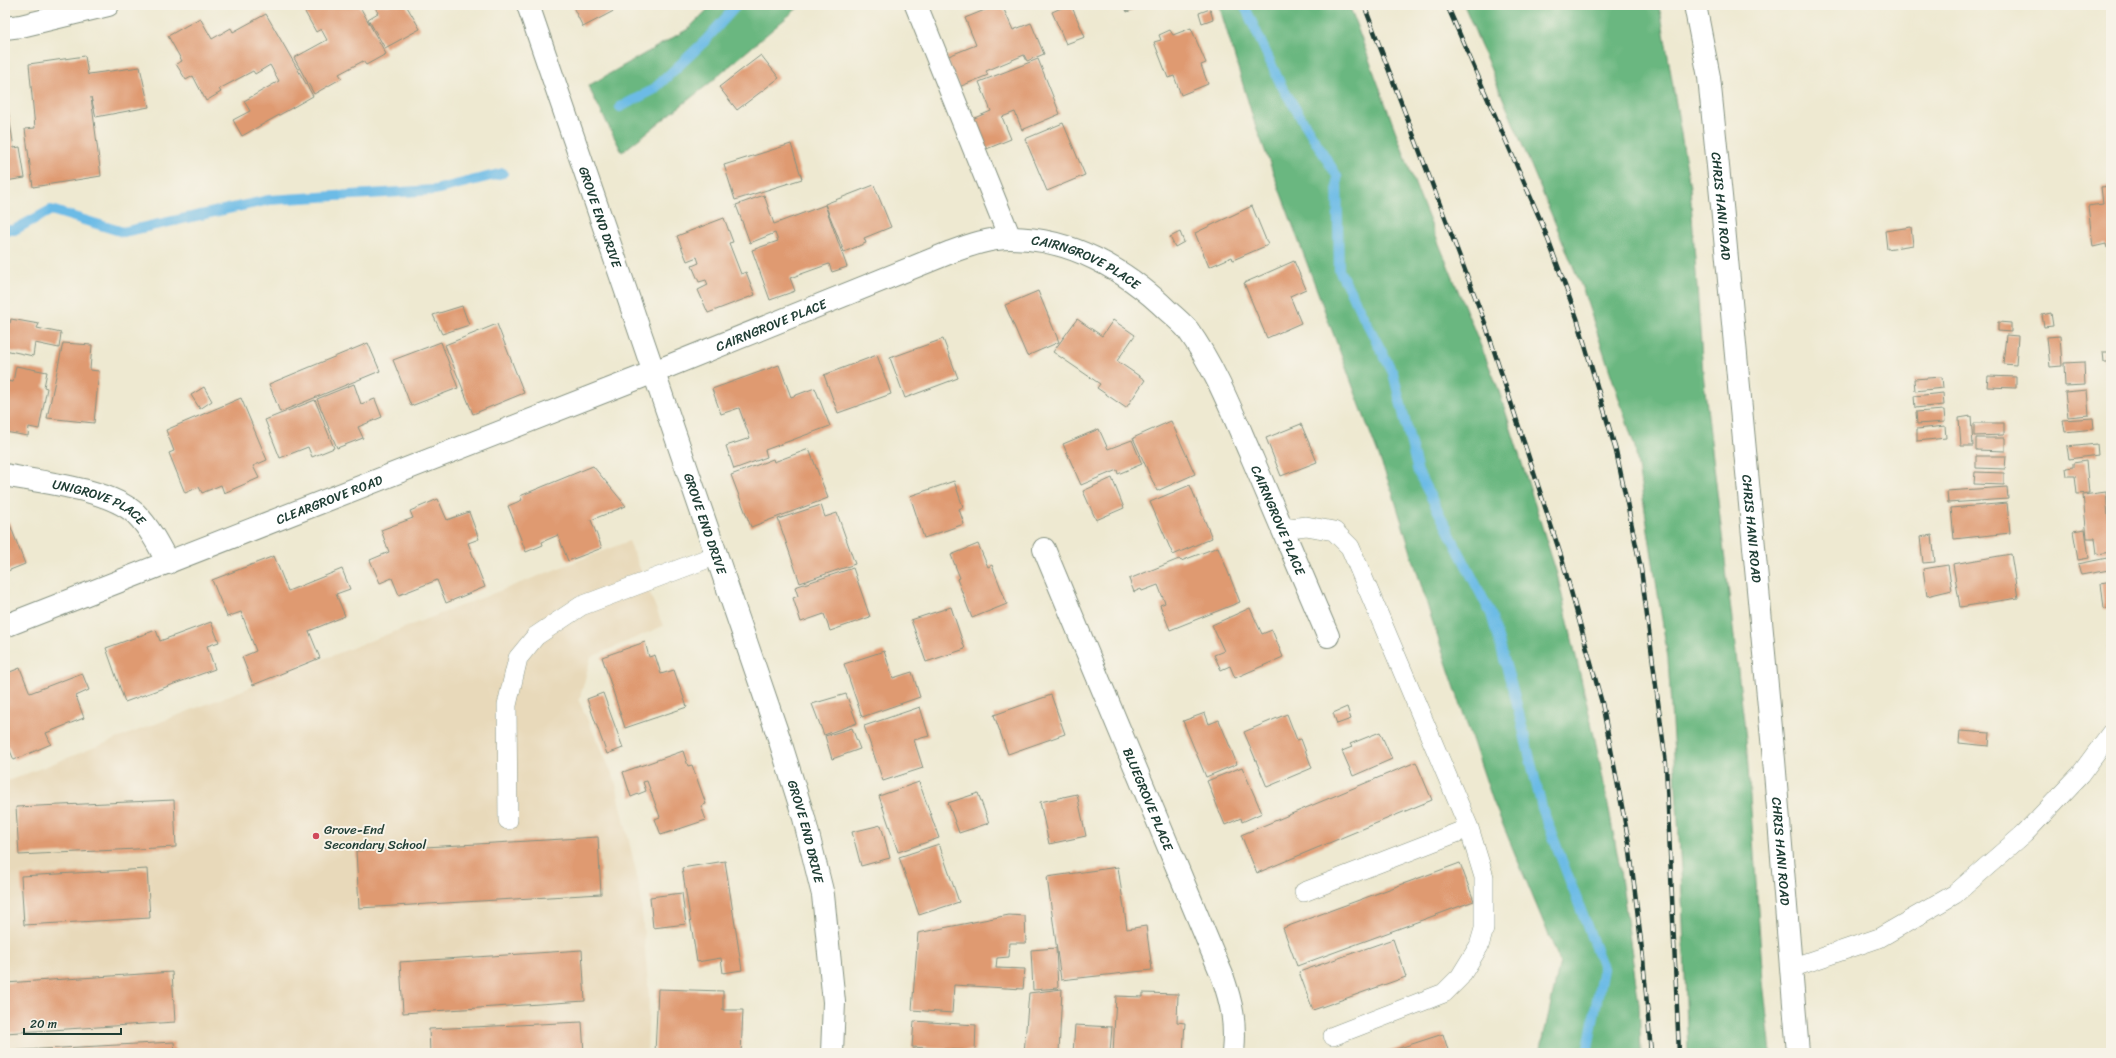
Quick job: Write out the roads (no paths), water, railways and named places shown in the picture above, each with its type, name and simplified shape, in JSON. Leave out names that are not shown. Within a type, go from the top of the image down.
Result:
[{"type":"street","points":[[5,28],[21,26],[108,5]]},
{"type":"street","name":"GROVE END DRIVE","points":[[528,5],[717,555],[779,738],[804,818],[823,895],[834,1002],[832,1053]]},
{"type":"street","points":[[916,5],[1010,238]]},
{"type":"street","name":"CHRIS HANI ROAD","points":[[1695,5],[1709,77],[1722,206],[1773,744],[1798,1053]]},
{"type":"street","name":"CAIRNGROVE PLACE","points":[[654,372],[951,252],[977,243],[1010,238],[1044,242],[1092,256],[1123,273],[1156,299],[1187,330],[1208,364],[1283,529],[1328,636]]},
{"type":"street","name":"CLEARGROVE ROAD","points":[[5,626],[654,372]]},
{"type":"street","name":"UNIGROVE PLACE","points":[[5,475],[99,494],[123,504],[149,529],[168,563]]},
{"type":"street","name":"BLUEGROVE PLACE","points":[[1044,549],[1222,975],[1232,1002],[1235,1034],[1233,1053]]},
{"type":"lane","points":[[1283,529],[1306,526],[1334,531],[1350,547],[1469,828],[1484,877],[1484,929],[1479,946],[1460,977],[1444,993],[1333,1036]]},
{"type":"lane","points":[[508,820],[507,705],[518,658],[536,636],[581,606],[717,555]]},
{"type":"lane","points":[[1791,968],[1879,938],[1955,894],[2024,834],[2080,775],[2111,733]]},
{"type":"lane","points":[[1304,892],[1469,828]]},
{"type":"waterway","points":[[620,107],[653,90],[705,41],[737,5]]},
{"type":"waterway","points":[[1244,5],[1281,85],[1337,176],[1339,270],[1393,373],[1418,472],[1491,614],[1515,697],[1542,808],[1603,968],[1587,1053]]},
{"type":"waterway","points":[[5,230],[14,230],[51,210],[123,232],[269,200],[435,190],[503,173]]},
{"type":"railway","points":[[1364,5],[1485,323],[1562,559],[1602,703],[1629,843],[1643,958],[1651,1053]]},
{"type":"railway","points":[[1447,5],[1543,226],[1577,318],[1616,451],[1641,569],[1666,764],[1679,1053]]},
{"type":"place","name":"Grove-End Secondary School","points":[[316,836]]}]
